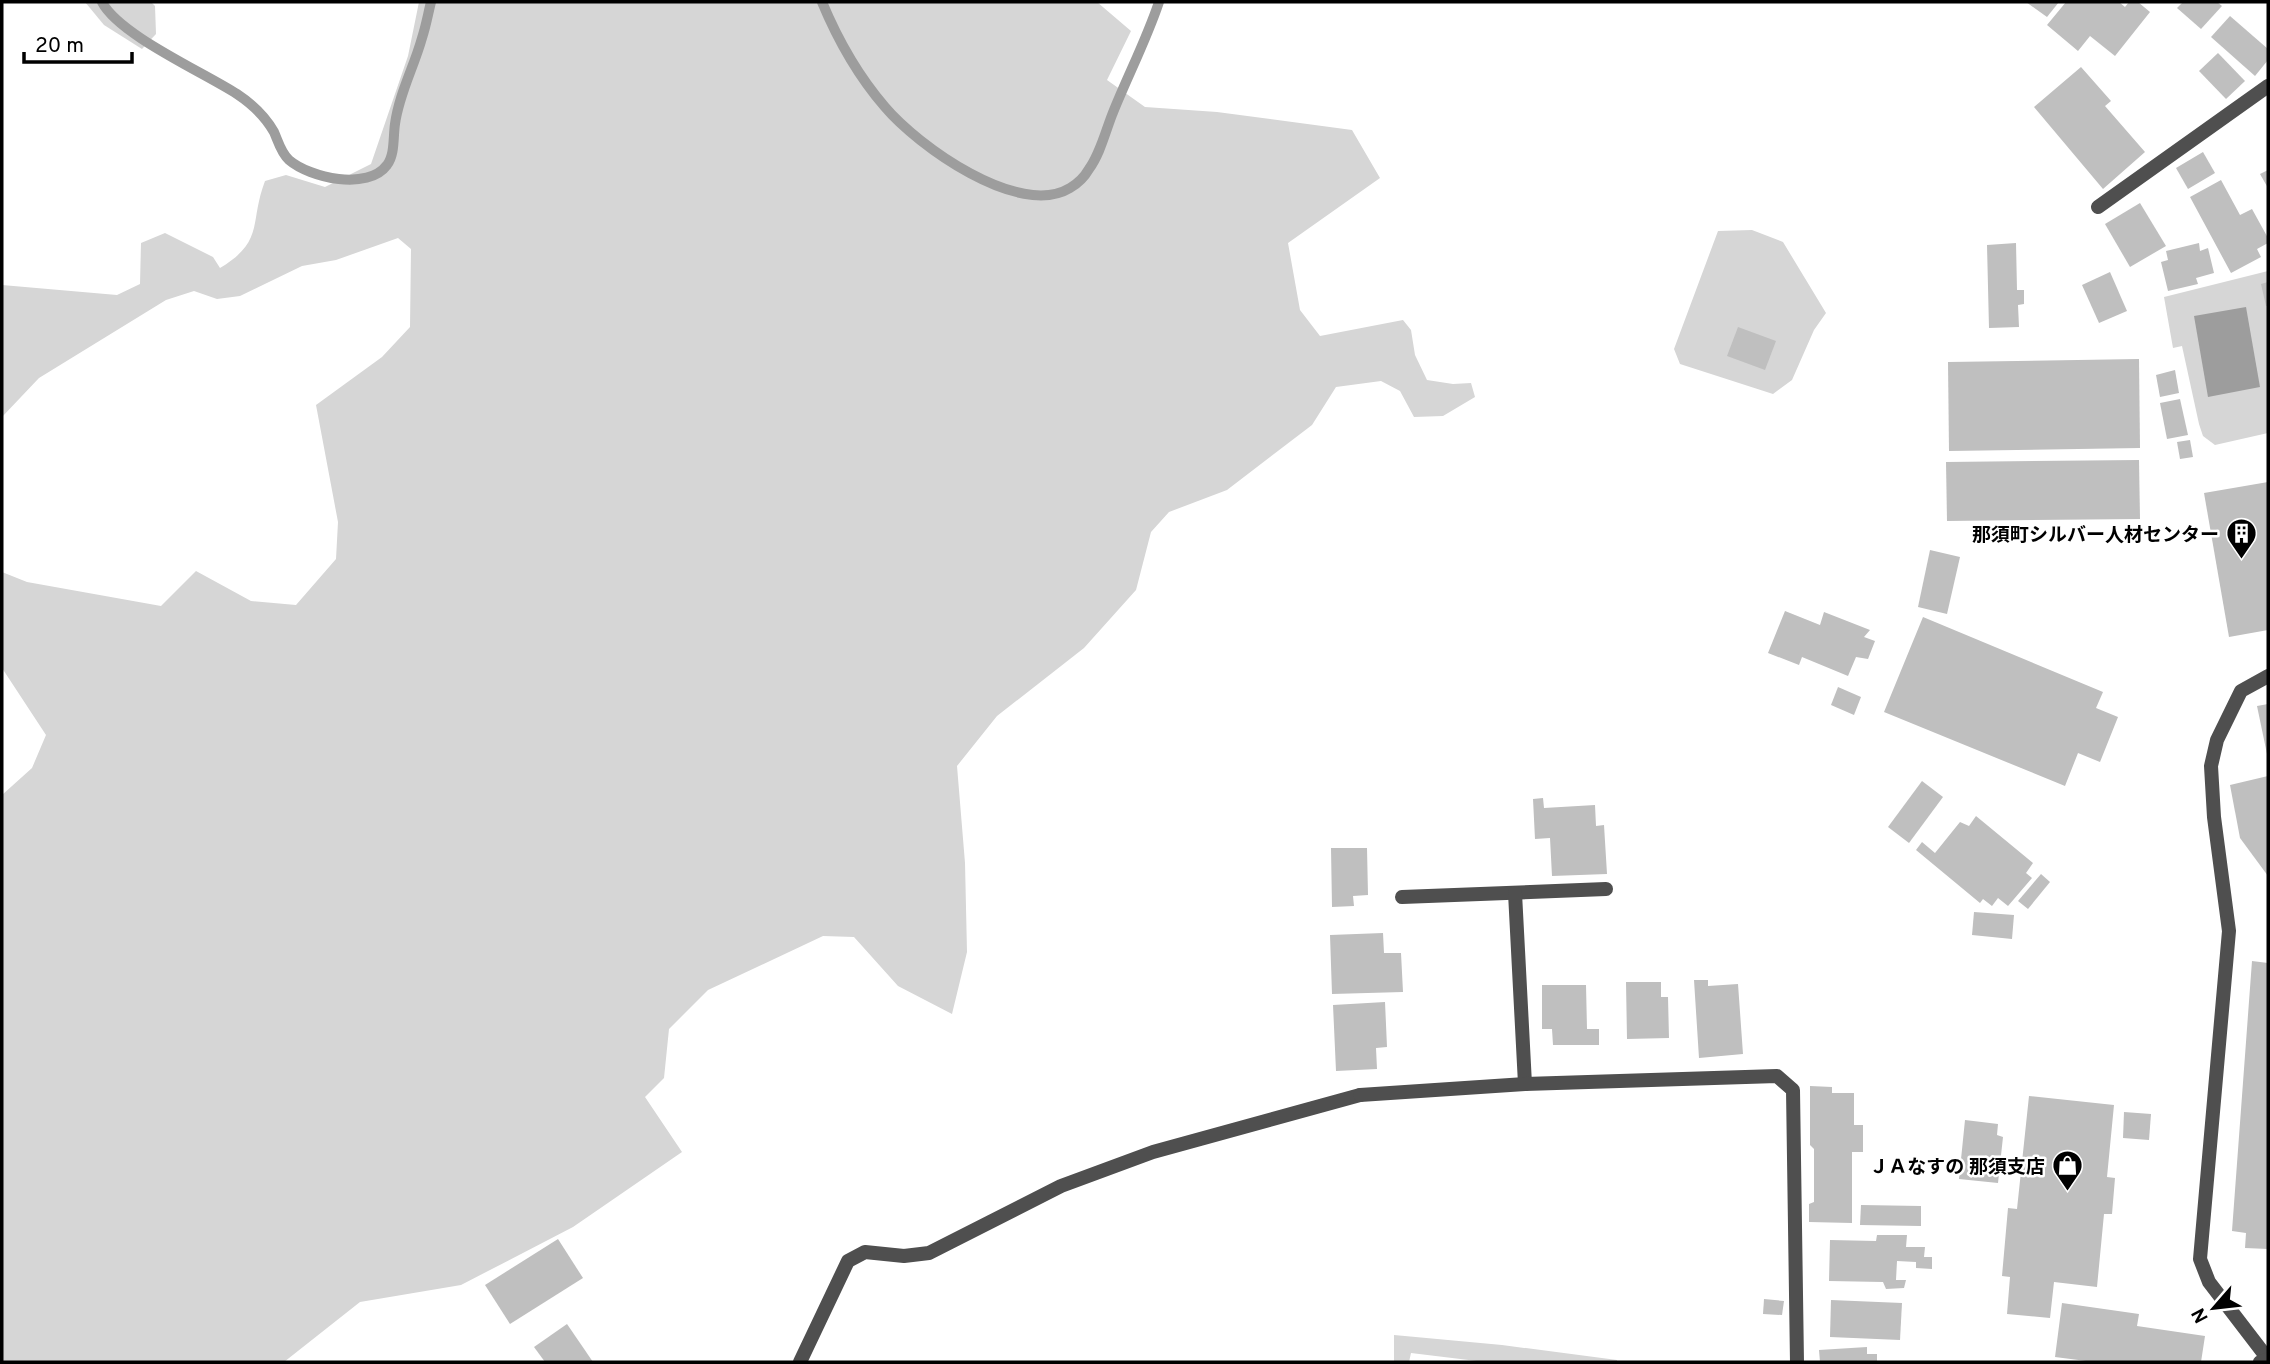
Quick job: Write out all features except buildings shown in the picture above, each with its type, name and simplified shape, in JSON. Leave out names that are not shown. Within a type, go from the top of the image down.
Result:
[{"type":"street","points":[[2098,207],[2268,86]]},
{"type":"street","points":[[2260,1362],[2268,1359],[2209,1282],[2200,1258],[2229,931],[2214,817],[2211,766],[2217,740],[2241,691],[2268,676]]},
{"type":"street","points":[[1402,897],[1606,889]]},
{"type":"street","points":[[1515,893],[1525,1084]]},
{"type":"street","points":[[800,1362],[848,1261],[865,1252],[904,1255],[929,1253],[1061,1186],[1153,1152],[1360,1096],[1525,1084],[1777,1076],[1793,1090],[1797,1362]]},
{"type":"shaded area","points":[[85,2],[151,2],[155,6],[156,34],[142,49],[104,25]]},
{"type":"shaded area","points":[[419,2],[1097,2],[1131,31],[1107,80],[1145,107],[1217,112],[1352,130],[1380,178],[1288,243],[1300,310],[1320,336],[1403,320],[1411,330],[1415,355],[1427,380],[1453,384],[1471,383],[1475,397],[1443,416],[1414,417],[1400,391],[1381,381],[1336,387],[1312,425],[1227,490],[1169,512],[1151,532],[1136,590],[1084,648],[997,716],[957,766],[965,863],[967,952],[952,1014],[898,986],[854,937],[823,936],[708,990],[669,1029],[664,1078],[645,1097],[682,1152],[573,1227],[461,1285],[360,1302],[284,1362],[2,1362],[2,795],[32,768],[46,735],[2,668],[2,572],[27,582],[161,606],[196,571],[251,601],[296,605],[336,559],[338,522],[316,405],[382,357],[410,327],[411,249],[398,238],[336,260],[302,266],[240,296],[217,299],[194,291],[166,300],[39,378],[2,417],[2,285],[117,295],[140,284],[141,243],[165,233],[213,257],[220,268],[244,249],[250,240],[265,181],[286,175],[325,187],[371,164],[408,56]]},
{"type":"shaded area","points":[[1752,230],[1783,242],[1826,313],[1814,330],[1792,380],[1773,394],[1680,364],[1674,349],[1718,231]]},
{"type":"shaded area","points":[[2268,271],[2268,433],[2215,445],[2203,436],[2182,346],[2173,348],[2164,297]]},
{"type":"shaded area","points":[[2246,307],[2260,387],[2208,397],[2194,316]]},
{"type":"shaded area","points":[[1394,1335],[1502,1345],[1617,1362],[1485,1362],[1411,1353],[1409,1362],[1394,1362]]},
{"type":"waterway","points":[[102,2],[111,15],[143,40],[253,106],[270,126],[289,160],[310,172],[353,180],[378,173],[390,161],[400,102],[419,49],[431,2]]},
{"type":"waterway","points":[[822,2],[866,83],[900,123],[944,158],[970,173],[997,186],[1024,194],[1049,195],[1073,186],[1093,163],[1159,2]]},
{"type":"place","name":"那須町シルバー人材センター","points":[[2242,561]]},
{"type":"place","name":"ＪＡなすの 那須支店","points":[[2068,1193]]}]
